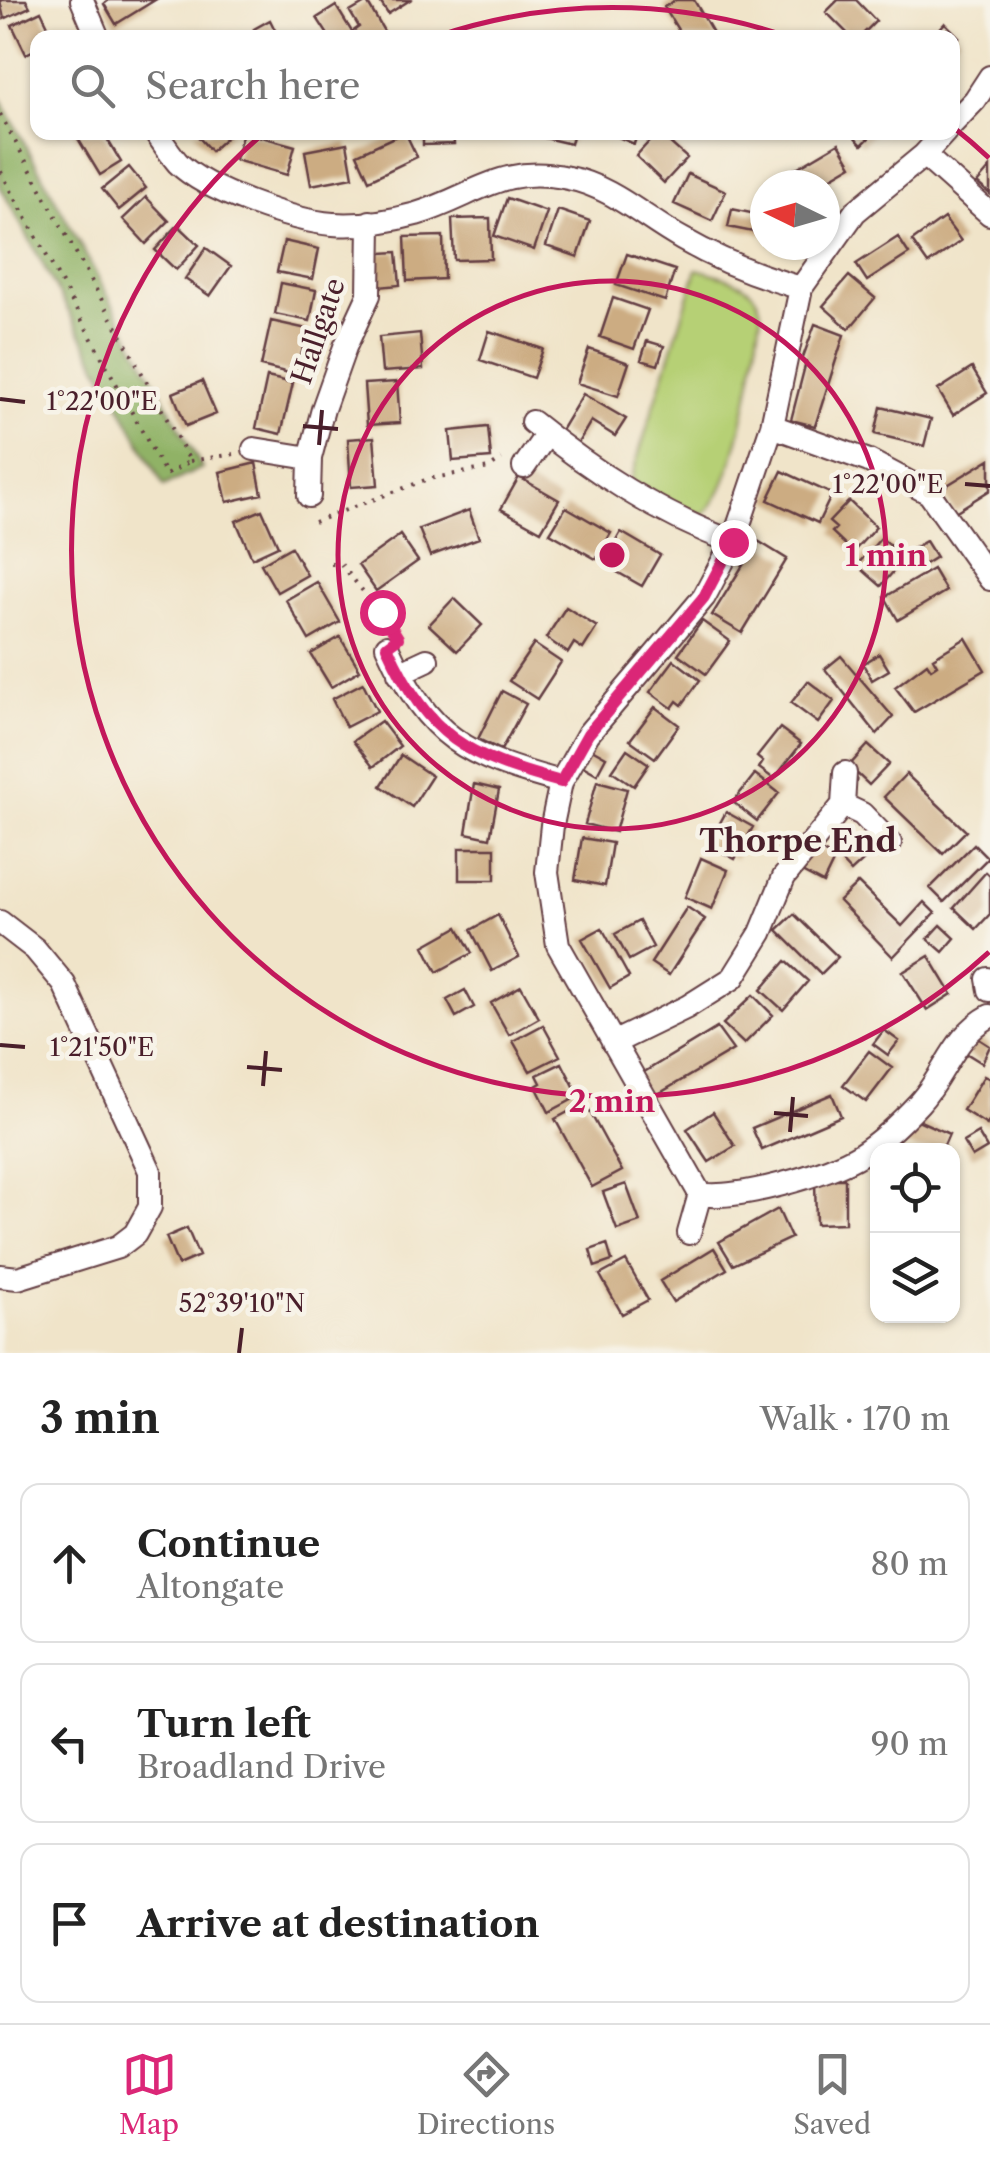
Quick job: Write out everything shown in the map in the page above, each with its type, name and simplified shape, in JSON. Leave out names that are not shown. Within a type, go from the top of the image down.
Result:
[{"type":"street","points":[[82,0],[95,30]]},
{"type":"street","points":[[960,116],[990,76]]},
{"type":"street","points":[[161,140],[180,164],[221,193],[331,224],[417,213],[504,178],[530,172],[591,183],[680,239],[748,273],[802,288]]},
{"type":"street","points":[[689,1233],[700,1194],[558,944],[547,872],[561,782],[588,734],[704,597],[733,542],[772,426],[802,288],[855,212],[938,140]]},
{"type":"street","points":[[924,155],[990,214]]},
{"type":"street","name":"Hallgate","points":[[308,496],[310,458],[334,378],[369,295],[370,222]]},
{"type":"street","points":[[772,426],[869,461],[929,493],[990,579]]},
{"type":"street","points":[[524,467],[540,428],[606,479],[690,526],[733,542]]},
{"type":"street","points":[[254,450],[310,458]]},
{"type":"street","points":[[387,646],[422,711],[443,732],[500,766],[561,782]]},
{"type":"street","points":[[399,673],[427,660]]},
{"type":"street","points":[[612,1044],[687,1008],[733,978],[761,933],[784,877],[843,805],[844,773]]},
{"type":"street","points":[[843,805],[862,814],[890,842]]},
{"type":"street","points":[[0,922],[35,949],[64,984],[150,1171],[150,1207],[136,1234],[118,1247],[18,1278],[0,1276]]},
{"type":"street","points":[[700,1194],[717,1197],[782,1184],[860,1154],[920,1102],[958,1042],[975,1024],[990,1016]]},
{"type":"path","points":[[0,114],[190,461]]},
{"type":"path","points":[[0,170],[166,475],[190,461],[254,450]]},
{"type":"path","points":[[314,522],[428,480],[490,468],[500,458],[524,467]]},
{"type":"path","points":[[331,564],[341,564],[382,612],[398,638],[387,646]]},
{"type":"green space","points":[[0,98],[202,468],[164,486],[0,186]]},
{"type":"green space","points":[[697,269],[747,288],[759,304],[761,315],[734,454],[714,502],[701,515],[630,482]]},
{"type":"building","points":[[0,0],[26,0],[30,7],[4,19]]},
{"type":"building","points":[[109,0],[155,0],[116,24],[104,4]]},
{"type":"building","points":[[379,0],[410,0],[388,14]]},
{"type":"building","points":[[676,0],[694,0],[711,30],[678,30],[664,7]]},
{"type":"building","points":[[838,0],[856,0],[876,21],[867,30],[844,30],[826,12]]},
{"type":"building","points":[[367,2],[383,30],[355,30],[359,27],[350,12]]},
{"type":"building","points":[[336,6],[351,30],[325,30],[317,18]]},
{"type":"building","points":[[41,11],[50,30],[30,30],[30,52],[26,54],[12,25]]},
{"type":"building","points":[[270,20],[275,30],[255,30]]},
{"type":"building","points":[[79,140],[108,140],[121,162],[100,175]]},
{"type":"building","points":[[201,140],[223,140],[211,151]]},
{"type":"building","points":[[241,140],[273,140],[295,146],[287,175],[235,160]]},
{"type":"building","points":[[388,140],[409,140],[417,157],[369,180],[357,154]]},
{"type":"building","points":[[423,140],[454,140],[454,144],[423,145]]},
{"type":"building","points":[[651,140],[667,140],[687,158],[664,183],[636,156]]},
{"type":"building","points":[[347,143],[353,177],[311,185],[305,151]]},
{"type":"building","points":[[839,143],[852,165],[840,172],[795,169]]},
{"type":"building","points":[[129,167],[146,188],[119,210],[102,189]]},
{"type":"building","points":[[990,168],[990,194],[977,183]]},
{"type":"building","points":[[688,174],[726,191],[712,221],[674,204]]},
{"type":"building","points":[[146,197],[169,221],[146,244],[123,219]]},
{"type":"building","points":[[507,198],[547,212],[534,250],[494,236]]},
{"type":"building","points":[[732,209],[750,213],[750,231],[728,227]]},
{"type":"building","points":[[558,210],[590,221],[578,257],[546,246]]},
{"type":"building","points":[[490,218],[491,259],[454,260],[452,219]]},
{"type":"building","points":[[944,218],[961,241],[928,264],[912,241]]},
{"type":"building","points":[[178,225],[199,245],[176,270],[155,250]]},
{"type":"building","points":[[443,236],[444,279],[407,281],[405,237]]},
{"type":"building","points":[[898,237],[909,254],[867,281],[856,264]]},
{"type":"building","points":[[284,241],[319,249],[313,279],[277,272]]},
{"type":"building","points":[[206,248],[231,266],[210,296],[185,279]]},
{"type":"building","points":[[397,252],[400,285],[369,288],[366,254]]},
{"type":"building","points":[[627,254],[675,270],[665,301],[616,285]]},
{"type":"building","points":[[849,276],[875,298],[849,329],[823,306]]},
{"type":"building","points":[[281,283],[316,290],[310,321],[275,314]]},
{"type":"building","points":[[613,298],[648,310],[634,349],[600,337]]},
{"type":"building","points":[[271,321],[307,329],[297,375],[261,366]]},
{"type":"building","points":[[815,324],[844,335],[815,426],[791,420],[806,362],[802,360]]},
{"type":"building","points":[[489,331],[543,349],[533,378],[480,360]]},
{"type":"building","points":[[420,333],[423,369],[382,372],[379,337]]},
{"type":"building","points":[[647,341],[664,346],[658,365],[641,360]]},
{"type":"building","points":[[589,349],[629,363],[618,396],[577,383]]},
{"type":"building","points":[[972,368],[987,393],[953,415],[938,390]]},
{"type":"building","points":[[267,377],[293,383],[281,434],[256,428]]},
{"type":"building","points":[[202,381],[216,414],[186,426],[173,393]]},
{"type":"building","points":[[397,382],[400,423],[367,425],[364,384]]},
{"type":"building","points":[[583,394],[626,419],[615,436],[591,421],[578,443],[560,432]]},
{"type":"building","points":[[881,407],[931,419],[924,446],[875,434]]},
{"type":"building","points":[[488,427],[491,458],[453,461],[450,431]]},
{"type":"building","points":[[374,437],[378,485],[351,487],[348,439]]},
{"type":"building","points":[[990,459],[990,490],[955,512],[941,489]]},
{"type":"building","points":[[256,463],[262,494],[227,502],[220,472]]},
{"type":"building","points":[[782,471],[832,494],[818,523],[768,500]]},
{"type":"building","points":[[519,477],[559,500],[541,531],[501,509]]},
{"type":"building","points":[[849,501],[876,527],[853,552],[832,532],[836,528],[829,522]]},
{"type":"building","points":[[566,507],[611,533],[596,559],[550,533]]},
{"type":"building","points":[[262,510],[278,546],[252,558],[236,521]]},
{"type":"building","points":[[469,510],[479,538],[430,556],[419,529]]},
{"type":"building","points":[[621,532],[660,555],[642,586],[603,564]]},
{"type":"building","points":[[400,535],[418,561],[376,591],[358,565]]},
{"type":"building","points":[[881,538],[905,558],[881,586],[857,565]]},
{"type":"building","points":[[758,541],[787,559],[742,633],[712,615]]},
{"type":"building","points":[[926,541],[936,557],[920,567],[909,551]]},
{"type":"building","points":[[291,547],[307,575],[277,592],[261,564]]},
{"type":"building","points":[[933,569],[946,591],[898,620],[885,597]]},
{"type":"building","points":[[317,582],[340,622],[309,640],[286,600]]},
{"type":"building","points":[[454,598],[482,625],[457,651],[429,625]]},
{"type":"building","points":[[566,607],[597,627],[583,649],[574,643],[568,653],[546,638]]},
{"type":"building","points":[[702,621],[730,641],[706,674],[678,654]]},
{"type":"building","points":[[340,637],[360,670],[331,687],[311,654]]},
{"type":"building","points":[[966,638],[985,670],[914,712],[895,687],[927,663],[931,669],[937,665],[933,658]]},
{"type":"building","points":[[534,644],[561,662],[537,699],[509,681]]},
{"type":"building","points":[[879,654],[889,670],[872,680],[863,664]]},
{"type":"building","points":[[841,656],[893,717],[877,734],[825,669]]},
{"type":"building","points":[[674,660],[700,680],[682,705],[677,701],[672,708],[650,692]]},
{"type":"building","points":[[808,681],[834,701],[818,723],[791,703]]},
{"type":"building","points":[[363,683],[377,711],[346,727],[332,699]]},
{"type":"building","points":[[502,691],[526,704],[501,750],[478,739]]},
{"type":"building","points":[[655,707],[679,725],[655,758],[630,740]]},
{"type":"building","points":[[381,721],[400,746],[373,767],[353,741]]},
{"type":"building","points":[[780,728],[801,744],[774,779],[759,768],[763,762],[757,757]]},
{"type":"building","points":[[868,745],[889,764],[869,785],[849,766]]},
{"type":"building","points":[[590,748],[606,757],[597,774],[581,765]]},
{"type":"building","points":[[627,749],[649,764],[634,786],[612,771]]},
{"type":"building","points":[[401,755],[432,776],[412,807],[381,786]]},
{"type":"building","points":[[755,774],[779,793],[757,821],[733,802]]},
{"type":"building","points":[[906,774],[966,831],[943,854],[884,797]]},
{"type":"building","points":[[597,781],[627,789],[615,832],[585,824]]},
{"type":"building","points":[[474,784],[499,790],[490,838],[466,833]]},
{"type":"building","points":[[726,812],[753,827],[735,859],[708,845]]},
{"type":"building","points":[[582,838],[612,843],[605,886],[575,880]]},
{"type":"building","points":[[974,844],[988,858],[944,902],[930,888]]},
{"type":"building","points":[[810,846],[835,858],[823,883],[798,870]]},
{"type":"building","points":[[851,847],[864,860],[851,872],[839,859]]},
{"type":"building","points":[[459,848],[495,848],[495,880],[459,880]]},
{"type":"building","points":[[701,858],[728,870],[712,909],[685,897]]},
{"type":"building","points":[[986,872],[990,876],[990,914],[976,929],[954,908]]},
{"type":"building","points":[[858,883],[902,926],[924,902],[935,913],[893,957],[839,901]]},
{"type":"building","points":[[687,907],[705,919],[669,975],[651,963]]},
{"type":"building","points":[[794,914],[838,957],[821,974],[777,930]]},
{"type":"building","points":[[498,915],[519,957],[492,971],[471,930]]},
{"type":"building","points":[[639,921],[653,947],[629,960],[615,934]]},
{"type":"building","points":[[941,925],[955,938],[943,952],[928,939]]},
{"type":"building","points":[[458,927],[472,953],[437,972],[424,946]]},
{"type":"building","points":[[602,928],[629,977],[610,988],[582,939]]},
{"type":"building","points":[[929,956],[952,994],[927,1010],[903,972]]},
{"type":"building","points":[[786,961],[808,981],[783,1010],[761,990]]},
{"type":"building","points":[[521,986],[539,1018],[509,1035],[491,1003]]},
{"type":"building","points":[[465,990],[474,1007],[456,1017],[447,1000]]},
{"type":"building","points":[[753,995],[773,1015],[744,1044],[723,1024]]},
{"type":"building","points":[[543,1025],[560,1056],[530,1071],[513,1041]]},
{"type":"building","points":[[717,1028],[733,1050],[648,1100],[636,1077]]},
{"type":"building","points":[[884,1030],[899,1041],[888,1055],[873,1044]]},
{"type":"building","points":[[976,1037],[990,1046],[982,1063],[966,1053]]},
{"type":"building","points":[[869,1051],[892,1068],[866,1102],[843,1085]]},
{"type":"building","points":[[562,1063],[579,1096],[549,1112],[536,1086],[541,1083],[537,1075]]},
{"type":"building","points":[[984,1076],[990,1079],[987,1125],[963,1110]]},
{"type":"building","points":[[832,1094],[841,1116],[762,1150],[752,1128]]},
{"type":"building","points":[[585,1103],[622,1171],[592,1187],[555,1119]]},
{"type":"building","points":[[713,1112],[735,1146],[709,1162],[687,1129]]},
{"type":"building","points":[[909,1116],[949,1134],[945,1143],[897,1141]]},
{"type":"building","points":[[978,1133],[987,1148],[972,1157],[963,1142]]},
{"type":"building","points":[[815,1179],[845,1179],[845,1223],[816,1224]]},
{"type":"building","points":[[626,1184],[640,1222],[617,1230],[603,1192]]},
{"type":"building","points":[[778,1209],[791,1238],[733,1265],[719,1242]]},
{"type":"building","points":[[187,1228],[199,1256],[178,1265],[166,1237]]},
{"type":"building","points":[[607,1244],[612,1261],[595,1267],[590,1250]]},
{"type":"building","points":[[714,1248],[727,1269],[673,1302],[660,1281]]},
{"type":"building","points":[[626,1261],[648,1300],[622,1314],[600,1275]]},
{"type":"district","name":"Thorpe End","points":[[798,841]]},
{"type":"route","points":[[382,612],[398,638],[387,646],[399,673],[422,711],[443,732],[500,766],[561,782],[588,734],[704,597],[733,542]]}]
